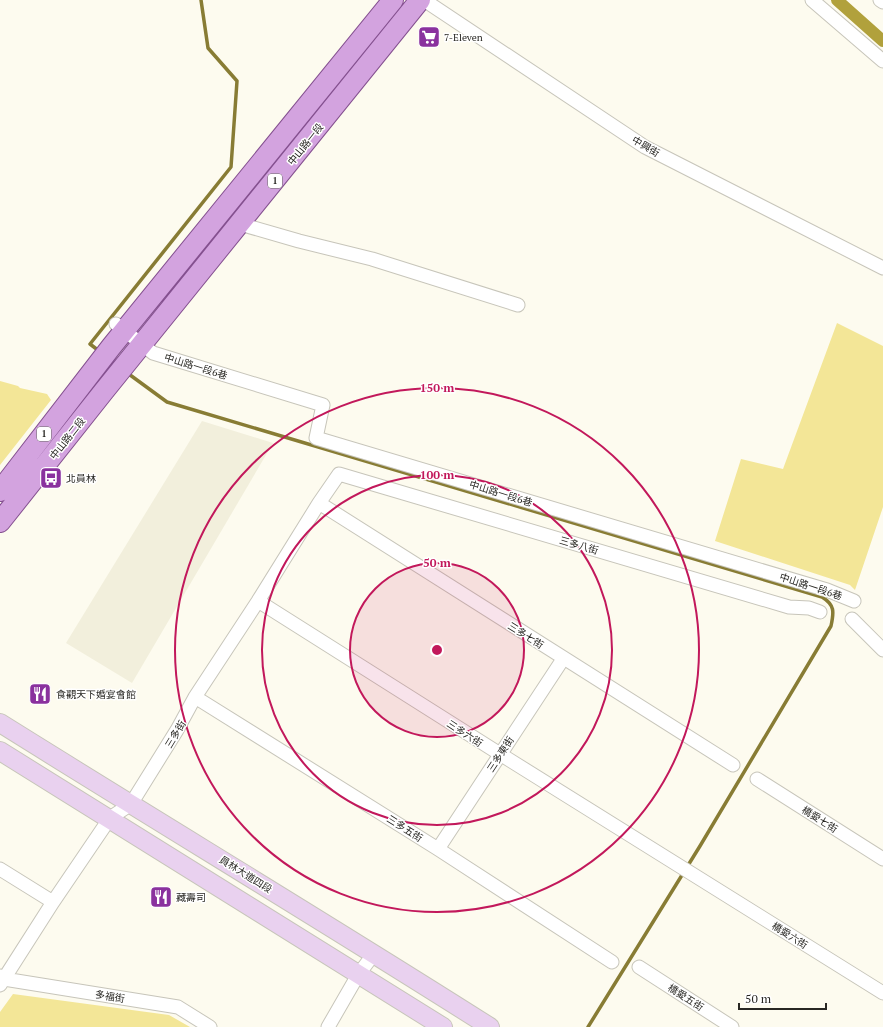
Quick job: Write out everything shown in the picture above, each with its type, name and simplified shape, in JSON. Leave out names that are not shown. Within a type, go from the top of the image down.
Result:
[{"type":"main road","name":"1","points":[[120,327],[393,0]]},
{"type":"main road","name":"中山路一段","points":[[104,391],[420,0]]},
{"type":"main road","name":"中山路二段","points":[[0,491],[111,347],[120,327]]},
{"type":"main road","name":"中山路二段","points":[[0,522],[104,391]]},
{"type":"main road","name":"員林大道四段","points":[[0,723],[205,848],[373,955],[490,1027]]},
{"type":"main road","points":[[0,751],[110,818],[443,1027]]},
{"type":"street","name":"中興街","points":[[424,0],[645,147],[883,268]]},
{"type":"street","points":[[812,0],[883,61]]},
{"type":"street","points":[[240,224],[298,241],[372,259],[518,305]]},
{"type":"street","name":"中山路一段6巷","points":[[120,327],[153,354],[323,404],[316,438],[827,590],[854,601]]},
{"type":"street","name":"三多街","points":[[1,980],[110,818],[131,804],[177,730],[195,697],[339,474]]},
{"type":"street","name":"三多八街","points":[[339,474],[789,606],[809,608],[820,612]]},
{"type":"street","name":"三多七街","points":[[319,504],[734,766]]},
{"type":"street","name":"三多六街","points":[[258,601],[673,863]]},
{"type":"street","points":[[852,619],[883,650]]},
{"type":"street","name":"三多東街","points":[[438,849],[563,659]]},
{"type":"street","name":"三多五街","points":[[195,697],[438,849],[612,962]]},
{"type":"street","name":"橋愛七街","points":[[757,779],[883,859]]},
{"type":"street","name":"橋愛六街","points":[[673,863],[883,993]]},
{"type":"street","points":[[0,869],[54,902]]},
{"type":"street","points":[[328,1027],[358,974],[373,955]]},
{"type":"street","name":"橋愛五街","points":[[639,968],[732,1027]]},
{"type":"street","name":"多福街","points":[[1,980],[178,1007],[210,1027]]},
{"type":"shaded area","points":[[837,323],[883,346],[883,507],[855,590],[850,585],[715,541],[741,459],[783,469]]},
{"type":"shaded area","points":[[0,381],[18,386],[20,388],[47,394],[51,400],[0,465]]},
{"type":"shaded area","points":[[202,421],[273,443],[132,683],[66,643]]},
{"type":"shaded area","points":[[13,994],[169,1015],[190,1027],[0,1027],[0,1012]]},
{"type":"waterway","points":[[99,351],[90,344],[231,167],[237,81],[208,48],[201,0]]},
{"type":"waterway","points":[[837,0],[883,41]]},
{"type":"waterway","points":[[126,372],[167,402],[822,597],[829,603],[833,613],[831,626],[700,846],[588,1027]]},
{"type":"place","name":"7-Eleven","points":[[429,37]]},
{"type":"place","name":"北員林","points":[[51,478]]},
{"type":"place","name":"食觀天下婚宴會館","points":[[40,694]]},
{"type":"place","name":"藏壽司","points":[[161,897]]}]
